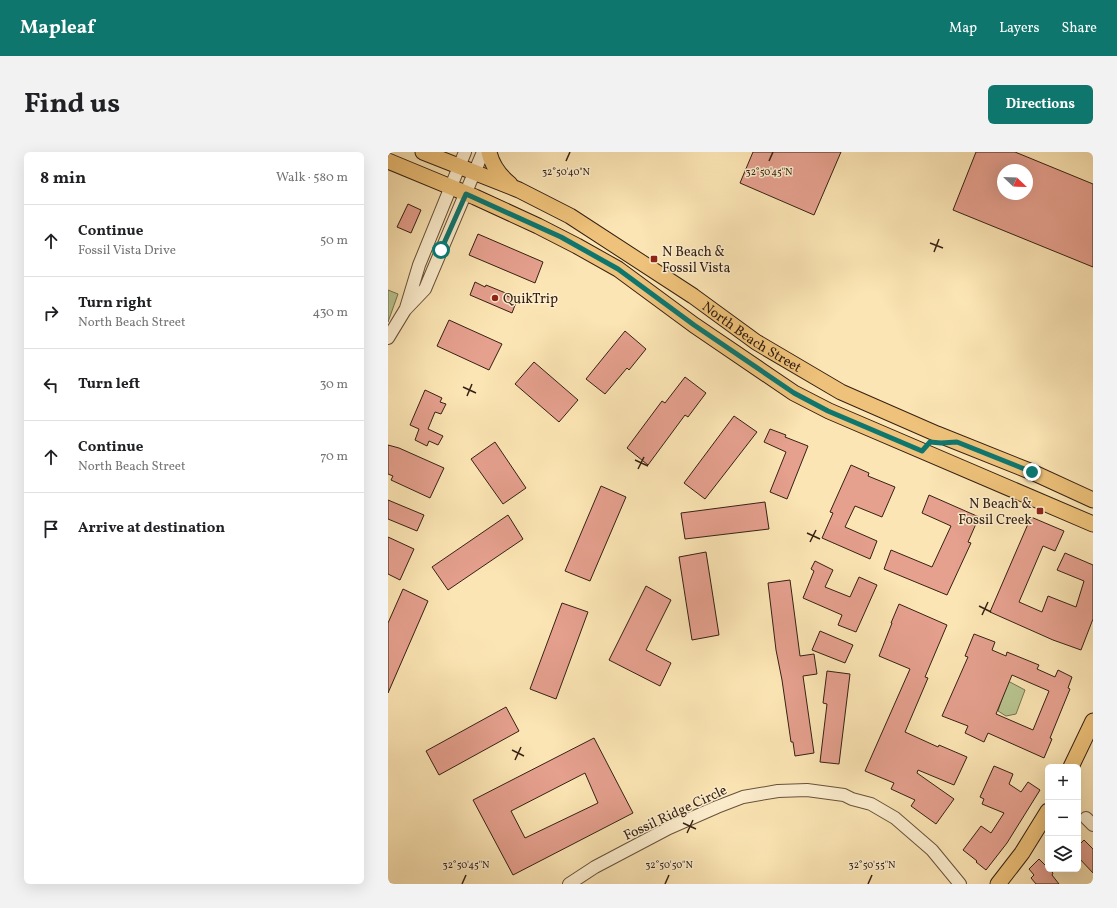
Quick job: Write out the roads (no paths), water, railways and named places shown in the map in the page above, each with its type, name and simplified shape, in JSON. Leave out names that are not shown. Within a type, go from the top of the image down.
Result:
[{"type":"main road","points":[[428,154],[443,156],[451,152]]},
{"type":"main road","points":[[489,152],[490,159],[499,174],[519,190]]},
{"type":"main road","name":"North Beach Street","points":[[428,154],[519,190],[570,216],[693,296],[756,342],[841,392],[957,442],[1032,472],[1093,500]]},
{"type":"main road","name":"North Beach Street","points":[[388,161],[561,237],[613,267],[694,325],[794,393],[828,411],[1093,524]]},
{"type":"main road","points":[[613,267],[624,250]]},
{"type":"main road","points":[[922,451],[930,442],[957,442]]},
{"type":"main road","points":[[1073,764],[1093,721]]},
{"type":"main road","points":[[998,884],[1022,853],[1045,817]]},
{"type":"street","points":[[405,310],[418,265],[465,152]]},
{"type":"street","points":[[388,338],[405,310],[425,289],[483,152]]},
{"type":"street","name":"Fossil Ridge Circle","points":[[569,884],[595,867],[670,828],[717,807],[743,797],[807,790],[844,795],[852,799],[871,804],[895,818],[932,850],[960,884]]},
{"type":"place","name":"N Beach & Fossil Vista","points":[[654,259]]},
{"type":"place","name":"QuikTrip","points":[[495,298]]},
{"type":"place","name":"N Beach & Fossil Creek","points":[[1040,511]]}]
